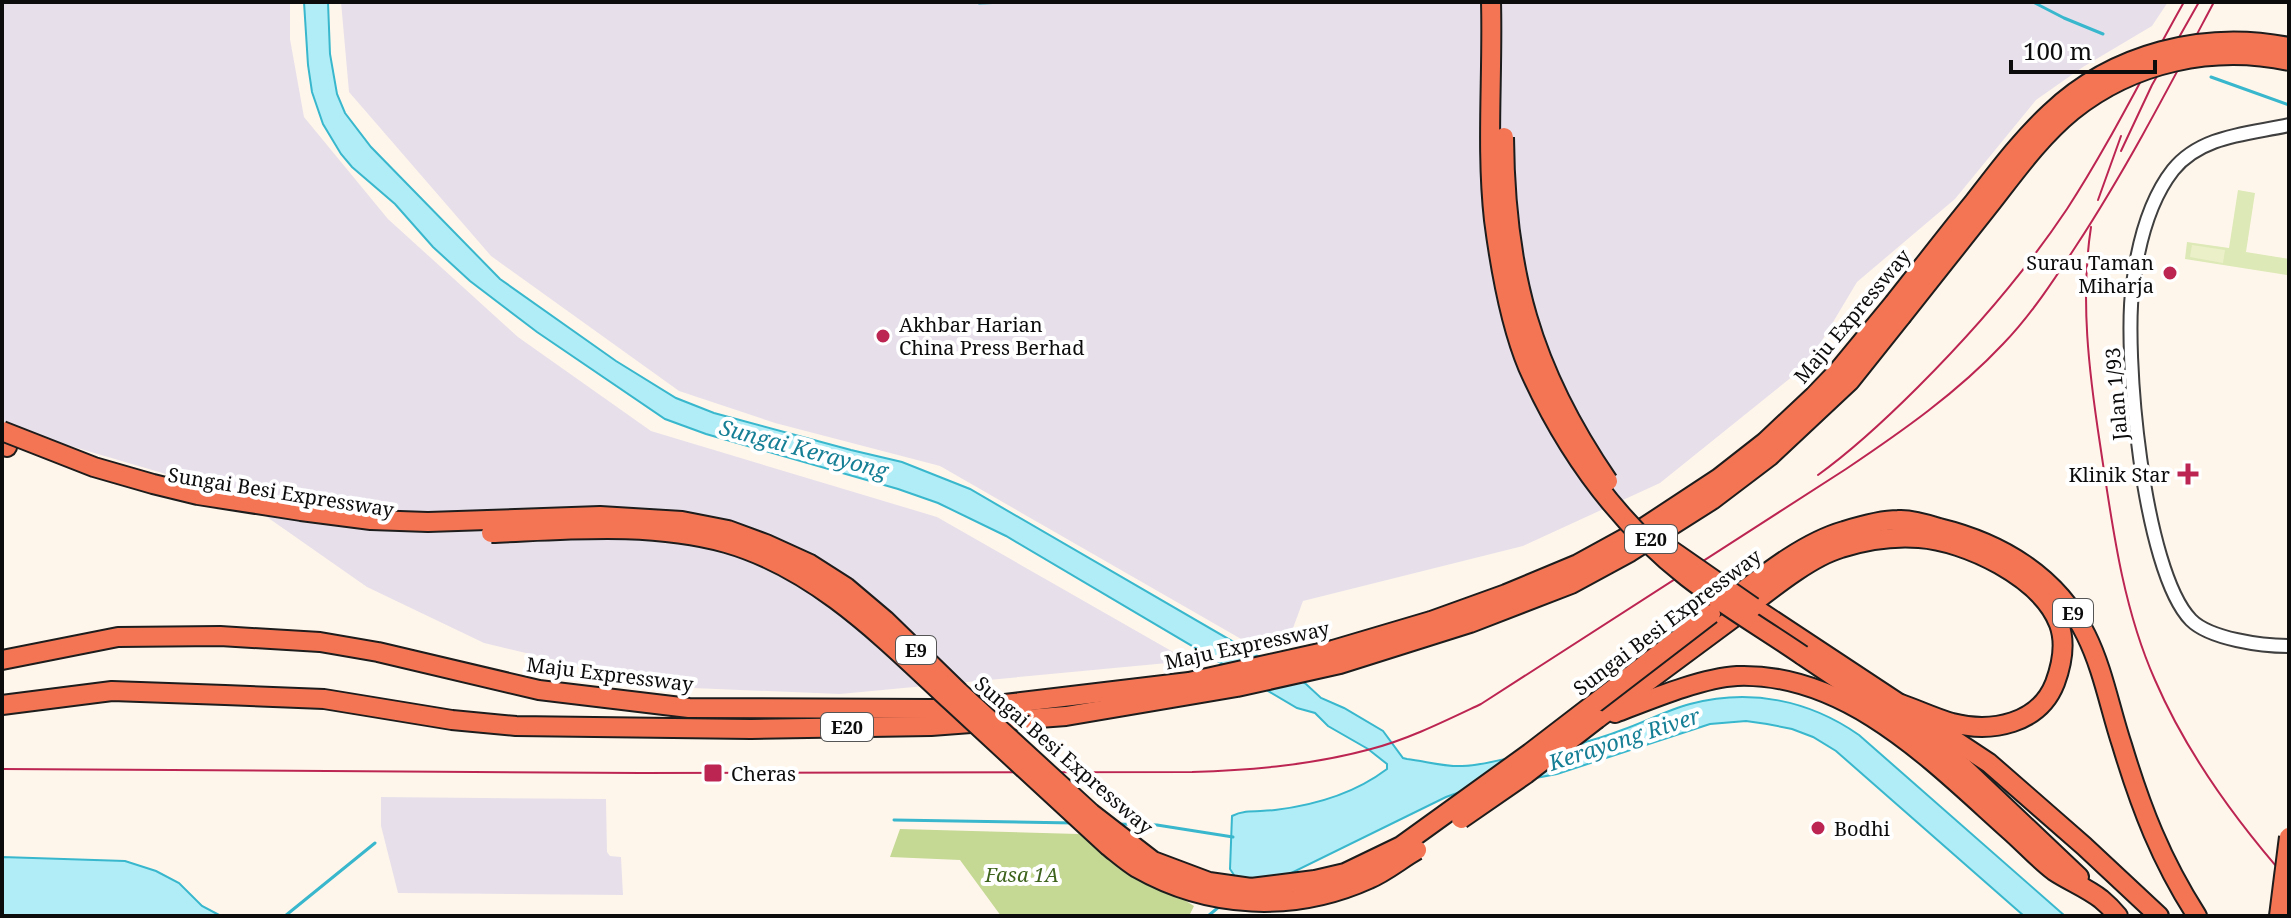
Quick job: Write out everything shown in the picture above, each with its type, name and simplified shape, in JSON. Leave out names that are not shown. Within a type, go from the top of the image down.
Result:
[{"type":"highway","points":[[1491,2],[1494,219],[1506,287],[1527,365],[1582,465],[1620,516],[1688,578],[1901,704],[1989,763],[2159,916]]},
{"type":"highway","points":[[1502,2],[1504,157],[1514,269],[1525,315],[1560,401],[1606,479],[1631,510],[1673,552],[1963,767],[2101,899]]},
{"type":"highway","name":"Maju Expressway","points":[[2,705],[112,691],[324,699],[452,720],[516,726],[751,729],[931,726],[1044,718],[1196,688],[1336,657],[1514,608],[1571,584],[1630,552],[1712,500],[1770,456],[1850,381],[1898,310],[2033,129],[2074,92],[2097,77],[2141,57],[2179,46],[2234,41],[2289,47]]},
{"type":"highway","name":"Maju Expressway","points":[[1898,310],[2026,159],[2060,122],[2084,102],[2132,76],[2189,58],[2221,54],[2289,61]]},
{"type":"highway","name":"Sungai Besi Expressway","points":[[2,431],[94,467],[153,484],[198,495],[301,511],[371,520],[428,522],[600,516],[682,521],[728,530],[810,564],[846,587],[1091,813],[1153,861],[1209,882],[1251,888],[1345,873],[1401,846],[1520,761],[1788,558],[1842,531],[1899,519],[1971,535],[2015,557],[2049,583],[2069,606],[2086,635],[2098,666],[2125,757],[2159,849],[2197,916]]},
{"type":"highway","name":"Sungai Besi Expressway","points":[[2,445],[64,469],[123,486],[385,533],[605,529],[666,532],[757,553],[809,582],[859,616],[1108,846],[1136,868],[1187,892],[1240,903],[1267,903],[1320,897],[1370,879],[1526,774],[1597,719],[1684,688],[1733,676],[1764,677],[1812,686],[1851,705],[1898,735],[2055,871],[2101,899],[2118,916]]},
{"type":"highway","points":[[1597,719],[1793,573],[1838,548],[1886,538],[1921,538],[1955,545],[1991,560],[2024,580],[2046,601],[2059,624],[2063,649],[2061,668],[2050,697],[2032,714],[2010,724],[1985,727],[1953,723],[1901,704]]},
{"type":"highway","name":"Maju Expressway","points":[[2,660],[118,637],[220,636],[320,642],[378,652],[539,690],[689,708],[933,709],[1196,688]]},
{"type":"highway","points":[[2279,916],[2289,837]]},
{"type":"street","name":"Jalan 1/93","points":[[2271,646],[2201,628],[2176,596],[2159,557],[2148,516],[2135,405],[2131,342],[2132,285],[2143,230],[2172,171],[2187,156],[2210,143],[2289,125]]},
{"type":"street","name":"Jalan 1/93","points":[[2254,131],[2289,134]]},
{"type":"street","points":[[2271,646],[2289,646]]},
{"type":"street","points":[[2271,646],[2289,654]]},
{"type":"shaded area","points":[[2,2],[290,2],[290,39],[304,117],[388,219],[518,337],[651,431],[937,517],[1189,661],[840,694],[668,687],[484,643],[367,587],[234,494],[33,435],[2,421]]},
{"type":"shaded area","points":[[341,2],[2168,2],[2152,26],[2083,67],[2036,100],[1955,199],[1857,282],[1808,364],[1660,483],[1523,546],[1303,601],[1289,639],[1255,647],[940,466],[775,423],[679,391],[491,256],[349,92]]},
{"type":"shaded area","points":[[381,797],[606,799],[607,852],[610,856],[621,857],[623,895],[398,893],[381,826]]},
{"type":"green space","points":[[2238,190],[2255,193],[2246,252],[2289,259],[2287,275],[2185,259],[2187,242],[2229,248]]},
{"type":"green space","points":[[2192,245],[2225,250],[2223,263],[2190,257]]},
{"type":"green space","name":"Fasa 1A","points":[[900,829],[1079,834],[1194,906],[1189,916],[1001,916],[960,860],[890,857]]},
{"type":"water","points":[[304,2],[328,2],[330,54],[337,94],[345,113],[371,147],[500,279],[616,361],[676,398],[714,413],[902,462],[970,489],[1306,684],[1321,698],[1383,731],[1403,758],[1455,766],[1486,763],[1595,739],[1681,707],[1712,699],[1778,700],[1820,713],[1859,735],[2065,916],[2024,916],[1836,751],[1792,729],[1746,721],[1710,724],[1557,774],[1460,792],[1273,882],[1236,878],[1230,869],[1232,816],[1290,808],[1334,797],[1374,778],[1387,769],[1387,764],[1328,726],[1315,713],[1297,708],[1006,536],[938,503],[898,489],[706,434],[665,419],[537,332],[470,281],[341,154],[323,124],[312,92]]},
{"type":"water","points":[[2,857],[125,861],[156,871],[179,883],[202,906],[221,916],[2,916]]},
{"type":"waterway","points":[[979,3],[1007,2]]},
{"type":"waterway","points":[[2033,2],[2103,34]]},
{"type":"waterway","points":[[2211,77],[2289,105]]},
{"type":"waterway","points":[[894,820],[1074,823]]},
{"type":"waterway","points":[[1117,824],[1157,825],[1233,837]]},
{"type":"waterway","points":[[285,916],[375,843]]},
{"type":"waterway","points":[[1208,916],[1220,906]]},
{"type":"tram line","points":[[1818,475],[1870,433],[1918,387],[1978,323],[2033,257],[2098,159],[2184,2]]},
{"type":"tram line","points":[[2121,151],[2152,85],[2199,2]]},
{"type":"tram line","points":[[2,769],[1192,772],[1305,763],[1399,740],[1481,704],[1846,469],[1908,426],[1967,379],[2023,321],[2068,259],[2130,156],[2214,2]]},
{"type":"tram line","points":[[2098,200],[2121,136]]},
{"type":"tram line","points":[[2091,227],[2086,281],[2089,363],[2114,534],[2134,623],[2155,680],[2197,760],[2250,835],[2289,881]]},
{"type":"place","name":"Surau Taman Miharja","points":[[2170,273]]},
{"type":"place","name":"Akhbar Harian China Press Berhad","points":[[883,336]]},
{"type":"place","name":"Klinik Star","points":[[2188,474]]},
{"type":"place","name":"Cheras","points":[[713,773]]},
{"type":"place","name":"Bodhi","points":[[1818,828]]},
{"type":"water label","name":"Sungai Kerayong","points":[[804,448]]},
{"type":"water label","name":"Kerayong River","points":[[1624,738]]}]
